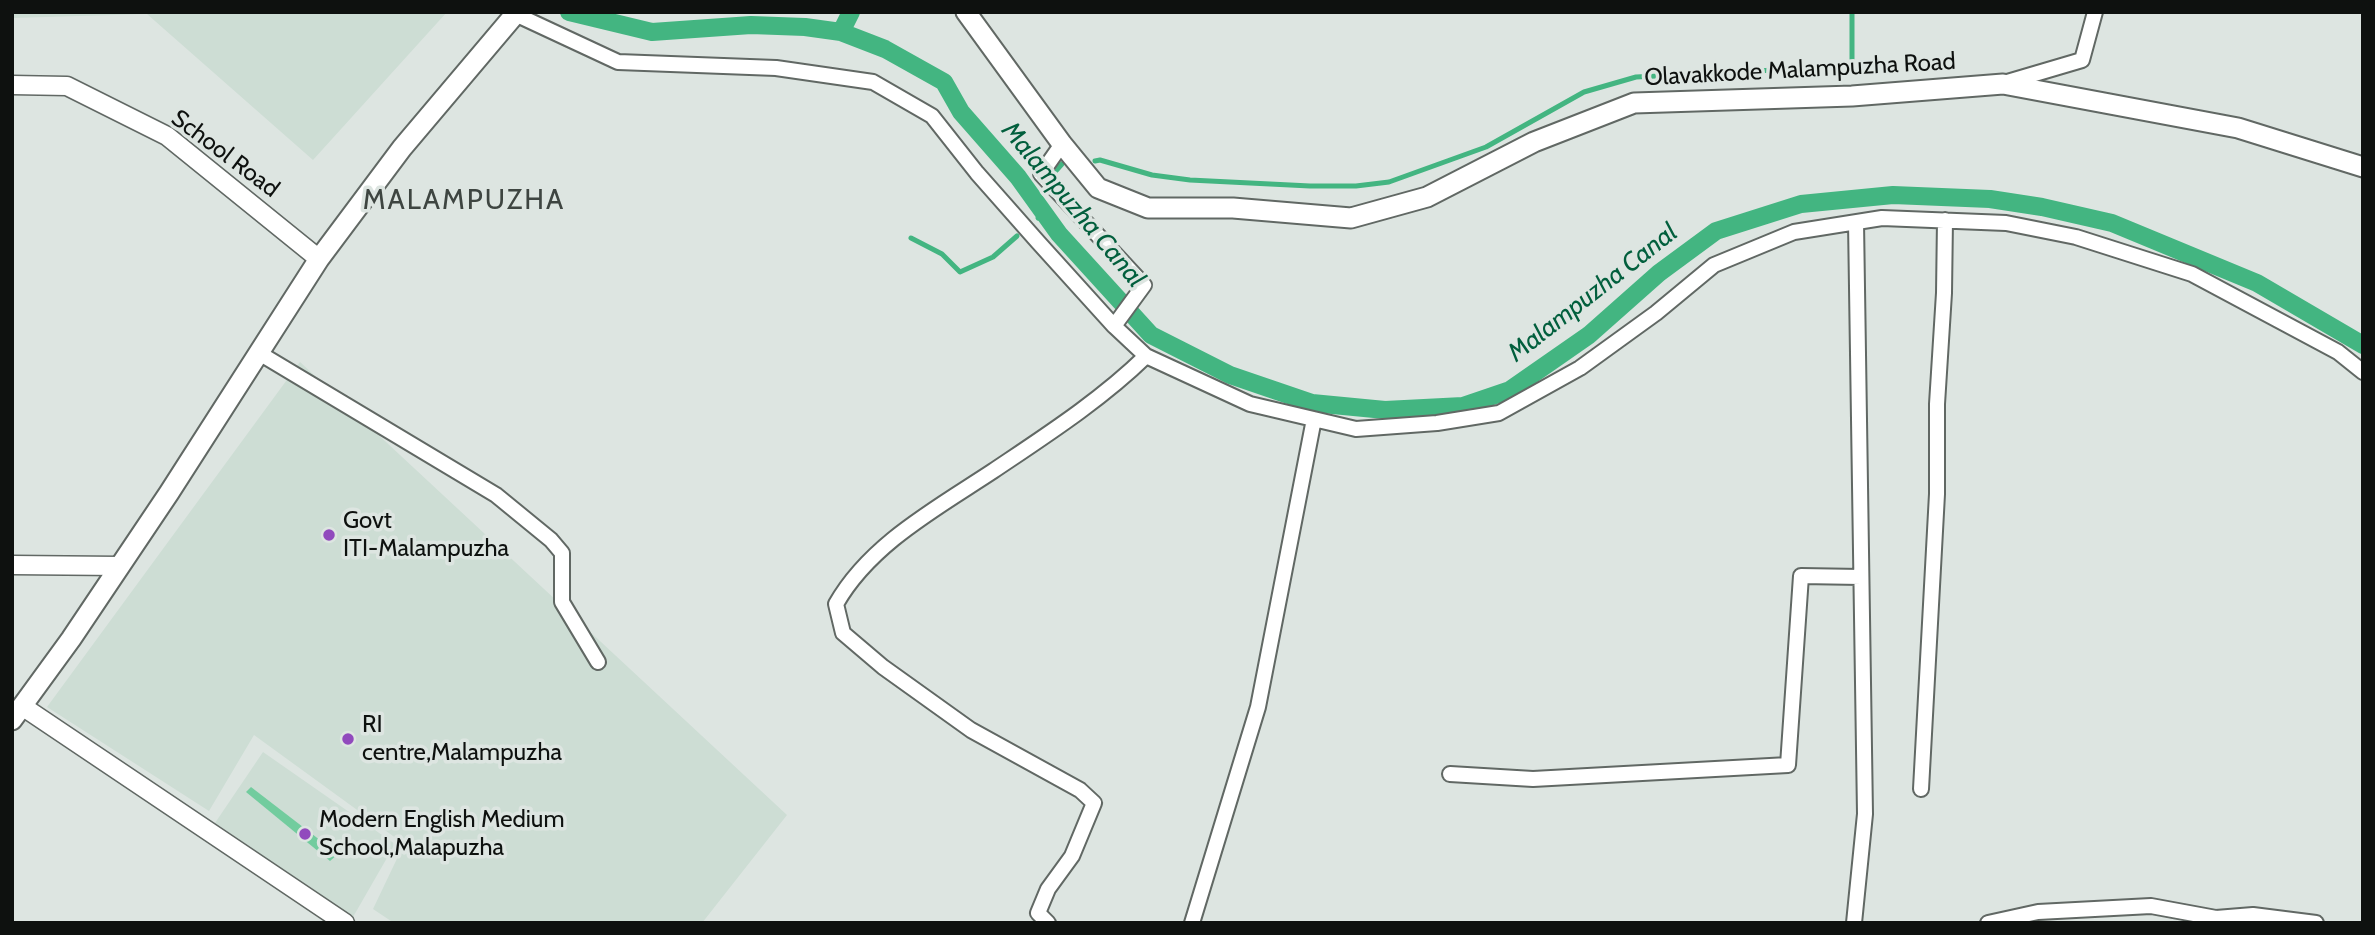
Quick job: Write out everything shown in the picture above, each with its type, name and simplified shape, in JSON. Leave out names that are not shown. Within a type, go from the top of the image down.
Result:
[{"type":"main road","name":"Olavakkode Malampuzha Road","points":[[966,12],[1062,144],[1098,188],[1148,208],[1233,208],[1352,218],[1427,197],[1534,142],[1634,103],[1852,96],[2003,84],[2238,128],[2363,167]]},
{"type":"main road","points":[[17,713],[120,566],[319,260],[402,148],[516,13]]},
{"type":"street","points":[[2003,84],[2082,60],[2095,12]]},
{"type":"street","points":[[516,13],[618,62],[776,68],[873,82],[932,116],[977,173],[1114,326],[1146,356],[1250,404],[1356,429],[1499,414],[1580,368],[1656,313],[1714,265],[1794,232],[1882,218],[2006,223],[2076,237],[2192,274],[2338,352],[2363,372]]},
{"type":"street","name":"School Road","points":[[12,85],[67,86],[167,136],[319,260]]},
{"type":"street","points":[[1062,144],[1041,174],[1144,285],[1114,326]]},
{"type":"street","points":[[1921,789],[1937,494],[1937,404],[1944,292],[1945,220]]},
{"type":"street","points":[[1854,923],[1865,814],[1856,222]]},
{"type":"street","points":[[259,353],[496,495],[551,540],[562,553],[562,602],[598,662]]},
{"type":"street","points":[[1048,923],[1038,914],[1048,889],[1072,856],[1094,803],[1080,790],[971,730],[883,667],[843,633],[836,604],[847,584],[888,544],[932,510],[1123,379],[1146,356]]},
{"type":"street","points":[[1192,923],[1258,707],[1314,419]]},
{"type":"street","points":[[12,565],[120,566]]},
{"type":"street","points":[[1450,775],[1533,779],[1788,765],[1801,576],[1861,577]]},
{"type":"street","points":[[17,713],[345,923]]},
{"type":"street","points":[[1988,923],[2038,912],[2151,906],[2216,918],[2253,915],[2316,923]]},
{"type":"shaded area","points":[[12,12],[447,12],[313,160],[147,14],[12,18]]},
{"type":"shaded area","name":"Govt ITI-Malampuzha","points":[[300,362],[787,815],[702,923],[394,923],[373,909],[404,844],[254,735],[209,811],[47,707]]},
{"type":"shaded area","name":"Modern English Medium School,Malapuzha","points":[[263,752],[395,844],[353,917],[215,823]]},
{"type":"green space","points":[[251,787],[338,854],[330,861],[246,792]]},
{"type":"waterway","name":"Malampuzha Canal","points":[[569,12],[652,32],[751,25],[805,27],[841,32],[885,49],[944,82],[961,112],[1018,177],[1059,234],[1151,335],[1230,375],[1312,403],[1385,410],[1463,406],[1510,390],[1589,335],[1659,273],[1716,231],[1801,204],[1893,195],[1990,199],[2042,207],[2112,223],[2257,283],[2363,345]]},
{"type":"waterway","name":"Malampuzha Canal","points":[[841,32],[851,12]]},
{"type":"waterway","points":[[1095,161],[1100,160],[1152,175],[1190,180],[1310,186],[1356,186],[1389,182],[1486,147],[1584,92],[1636,77],[1795,69],[1852,70],[1852,12]]},
{"type":"waterway","points":[[1053,174],[1062,164]]},
{"type":"waterway","points":[[1038,218],[1040,216],[1032,206],[1039,194]]},
{"type":"waterway","points":[[911,238],[942,254],[960,272],[993,257],[1017,236]]},
{"type":"place","name":"Govt ITI-Malampuzha","points":[[329,535]]},
{"type":"place","name":"RI centre,Malampuzha","points":[[348,739]]},
{"type":"place","name":"Modern English Medium School,Malapuzha","points":[[305,834]]},
{"type":"district","name":"MALAMPUZHA","points":[[464,201]]}]
